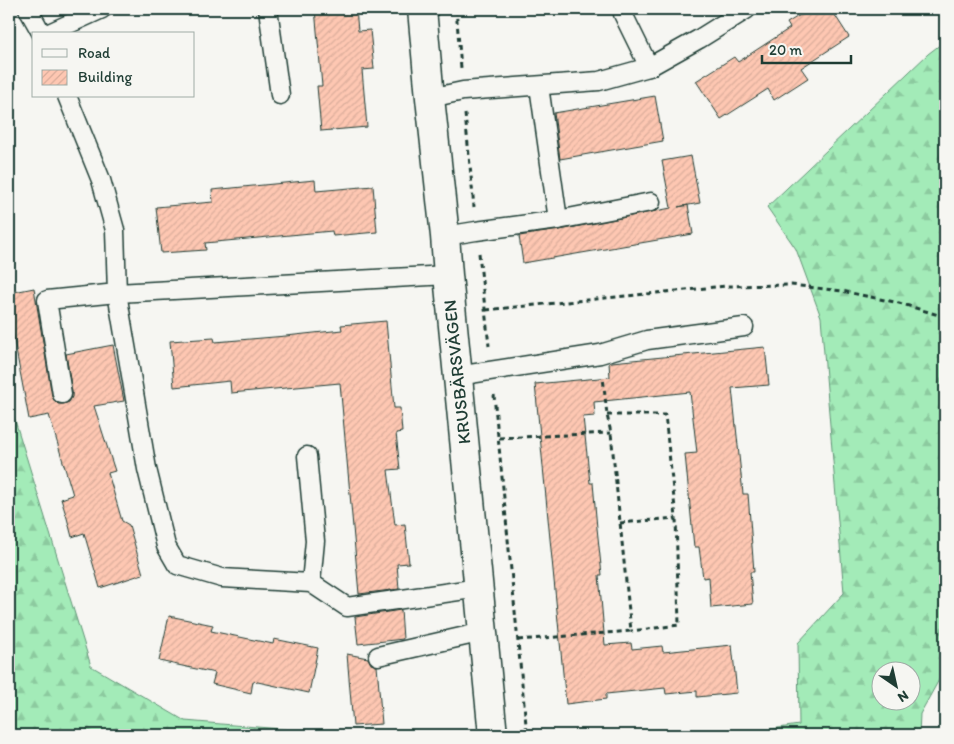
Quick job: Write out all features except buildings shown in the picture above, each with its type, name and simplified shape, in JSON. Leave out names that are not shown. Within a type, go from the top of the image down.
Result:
[{"type":"street","name":"KRUSBÄRSVÄGEN","points":[[422,9],[494,735]]},
{"type":"lane","points":[[28,9],[41,32]]},
{"type":"lane","points":[[51,32],[102,9]]},
{"type":"lane","points":[[268,9],[280,94]]},
{"type":"lane","points":[[623,9],[623,14],[649,67]]},
{"type":"lane","points":[[430,98],[463,91],[600,82],[649,67],[747,9]]},
{"type":"lane","points":[[539,86],[558,220]]},
{"type":"lane","points":[[68,98],[101,180],[115,230],[117,293],[147,470],[166,546],[177,565],[222,578],[311,584],[347,607],[479,588]]},
{"type":"lane","points":[[445,236],[558,220],[651,202]]},
{"type":"lane","points":[[62,394],[47,300],[117,293],[448,275]]},
{"type":"lane","points":[[457,376],[600,354],[647,340],[744,327]]},
{"type":"lane","points":[[307,456],[315,541],[311,584]]},
{"type":"lane","points":[[378,656],[483,632]]},
{"type":"path","points":[[486,310],[726,286],[791,285],[842,291],[899,303],[945,317]]},
{"type":"path","points":[[600,354],[607,416],[611,433],[631,631]]},
{"type":"path","points":[[518,640],[631,631],[679,625],[676,518],[665,415],[607,416]]},
{"type":"path","points":[[499,438],[611,433]]},
{"type":"path","points":[[620,523],[676,518]]},
{"type":"green space","points":[[945,41],[945,669],[922,710],[922,662],[872,662],[872,712],[921,712],[919,735],[731,735],[799,725],[798,643],[844,593],[821,317],[796,249],[767,207],[928,54]]},
{"type":"green space","points":[[9,401],[91,666],[185,721],[329,733],[333,735],[9,735]]}]
